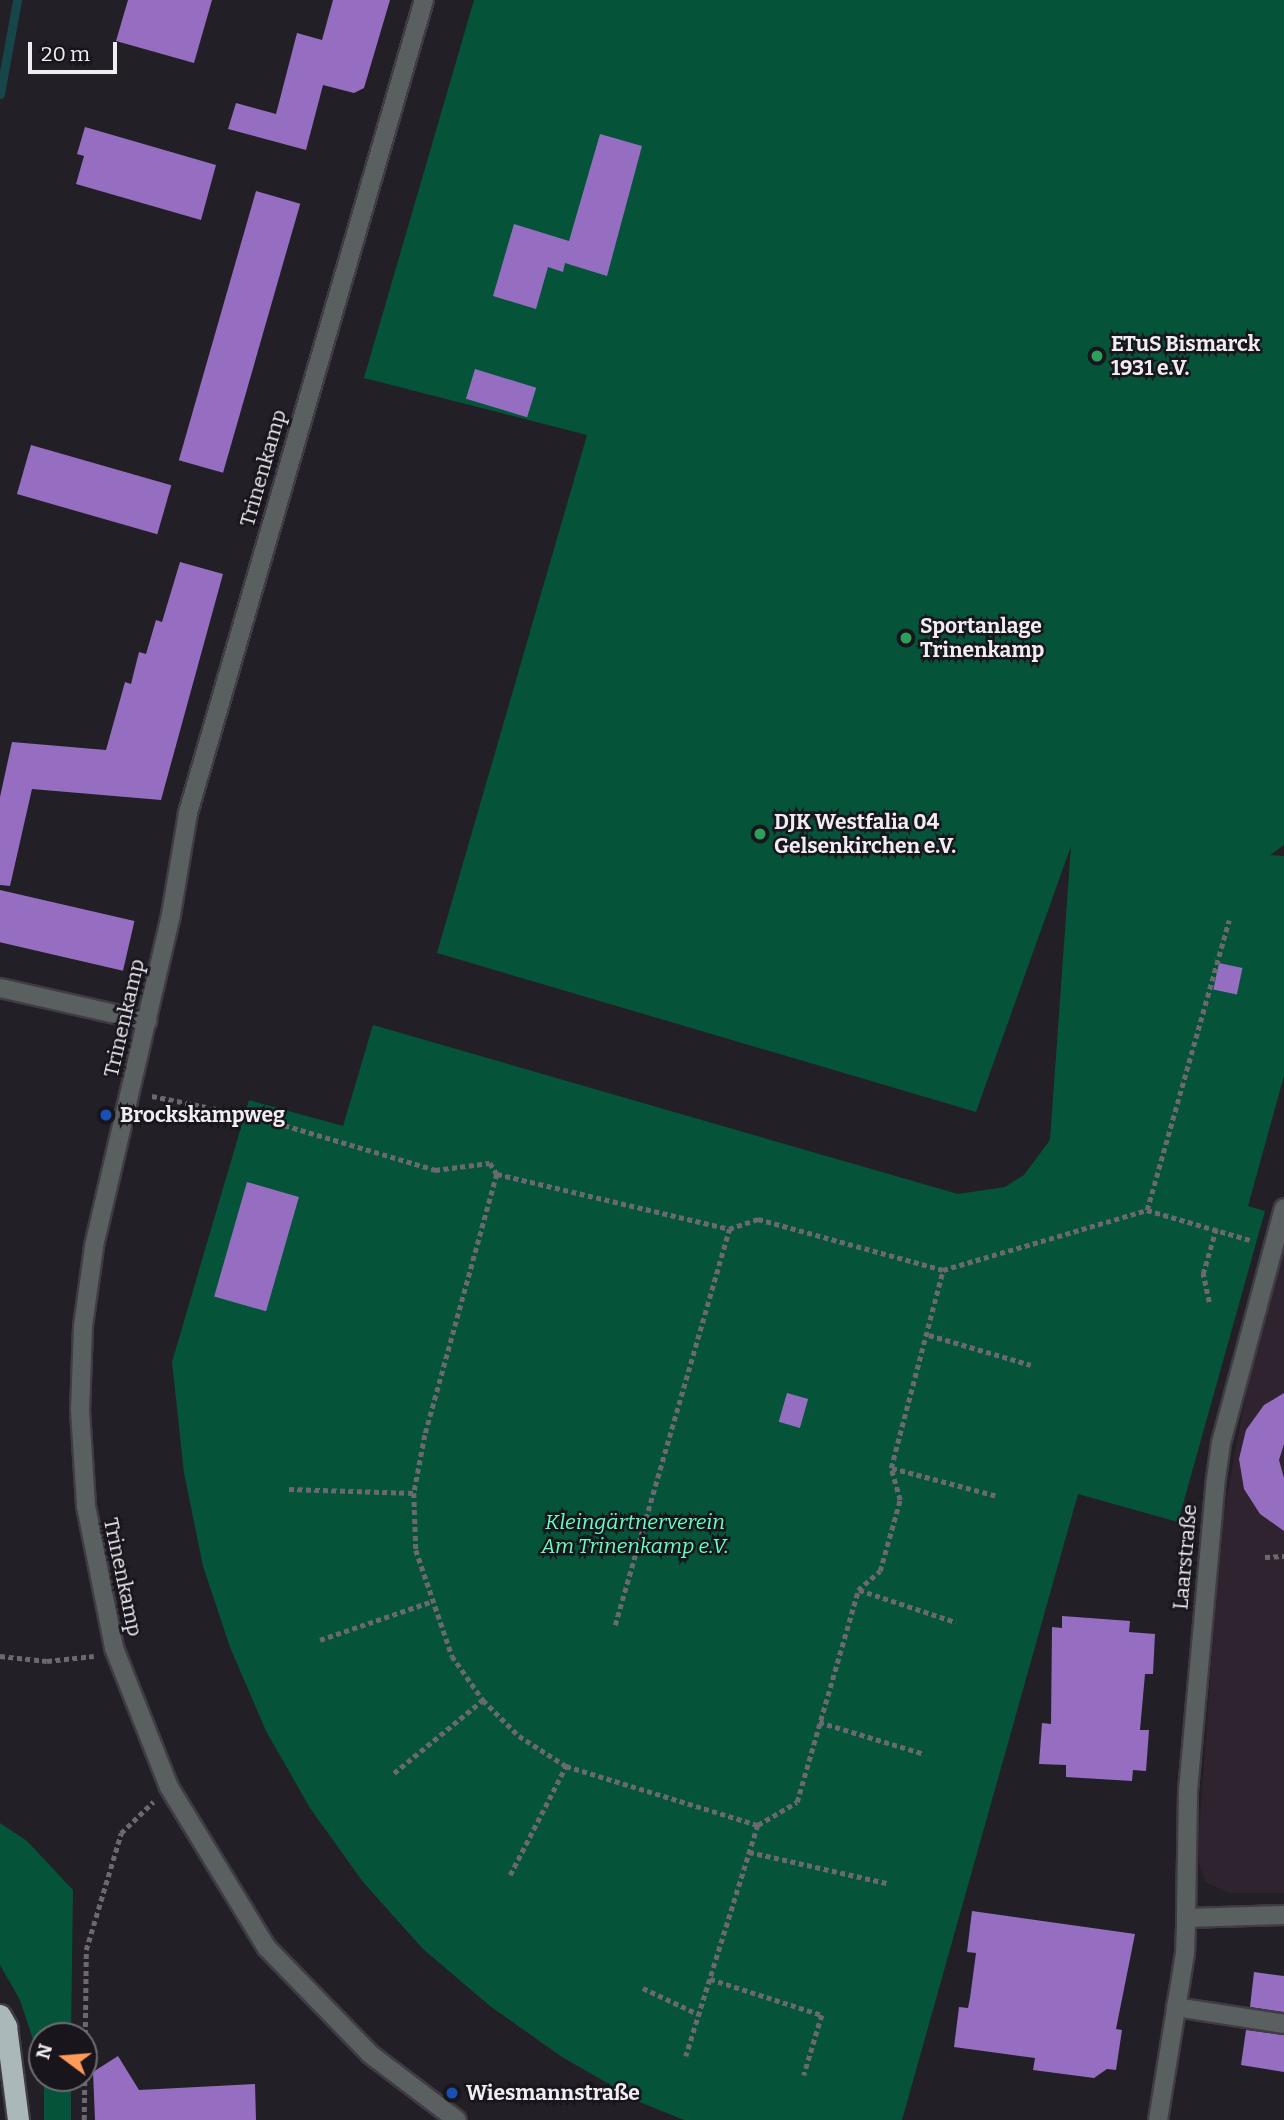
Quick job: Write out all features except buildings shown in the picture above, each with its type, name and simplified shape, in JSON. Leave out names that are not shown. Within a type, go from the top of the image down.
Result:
[{"type":"highway","points":[[0,2015],[6,2026],[18,2120]]},
{"type":"street","name":"Trinenkamp","points":[[424,0],[188,813],[147,1021],[94,1247],[83,1326],[81,1396],[86,1506],[114,1648],[169,1787],[267,1948],[370,2054],[457,2120]]},
{"type":"street","points":[[0,988],[147,1021]]},
{"type":"street","name":"Laarstraße","points":[[1158,2120],[1176,2007],[1186,1918],[1188,1791],[1216,1479],[1221,1443],[1284,1208]]},
{"type":"street","points":[[1186,1918],[1284,1915]]},
{"type":"street","points":[[1176,2007],[1284,2024]]},
{"type":"path","points":[[1147,1210],[1229,920]]},
{"type":"path","points":[[131,1092],[260,1118],[435,1170],[490,1163],[497,1174],[729,1229],[758,1219],[943,1270],[1147,1210],[1273,1248]]},
{"type":"path","points":[[497,1174],[425,1435],[414,1493],[416,1550],[430,1602],[452,1656],[483,1700],[519,1736],[566,1766],[758,1825]]},
{"type":"path","points":[[615,1625],[729,1229]]},
{"type":"path","points":[[1209,1302],[1203,1274],[1216,1229]]},
{"type":"path","points":[[686,2056],[758,1825],[797,1802],[858,1590],[880,1571],[900,1500],[891,1468],[929,1335],[943,1270]]},
{"type":"path","points":[[929,1335],[1031,1365]]},
{"type":"path","points":[[891,1468],[997,1496]]},
{"type":"path","points":[[289,1489],[414,1493]]},
{"type":"path","points":[[1265,1557],[1284,1556]]},
{"type":"path","points":[[858,1590],[956,1622]]},
{"type":"path","points":[[320,1640],[430,1602]]},
{"type":"path","points":[[0,1656],[81,1660],[114,1648]]},
{"type":"path","points":[[394,1773],[483,1700]]},
{"type":"path","points":[[819,1722],[923,1754]]},
{"type":"path","points":[[510,1875],[566,1766]]},
{"type":"path","points":[[84,2120],[86,1950],[121,1833],[169,1787]]},
{"type":"path","points":[[749,1852],[887,1883]]},
{"type":"path","points":[[710,1979],[822,2015],[804,2075]]},
{"type":"path","points":[[643,1988],[698,2014]]},
{"type":"shaded area","points":[[1284,1248],[1284,1893],[1229,1893],[1206,1882],[1197,1860],[1221,1529],[1251,1366]]},
{"type":"green space","name":"Kleingärtnerverein Am Trinenkamp e.V.","points":[[474,0],[1284,0],[1284,845],[1270,855],[1284,856],[1284,1076],[1248,1206],[1265,1211],[1178,1522],[1078,1494],[902,2120],[684,2120],[642,2103],[562,2057],[490,2006],[423,1949],[363,1882],[310,1808],[266,1731],[230,1647],[203,1566],[184,1473],[172,1362],[249,1100],[343,1126],[373,1025],[958,1194],[1005,1187],[1024,1175],[1050,1140],[1071,846],[976,1112],[437,953],[587,435],[364,378]]},
{"type":"green space","points":[[0,1823],[27,1841],[73,1890],[71,2022],[28,2022],[28,2024],[20,2000],[0,1965]]},
{"type":"green space","points":[[44,2092],[71,2092],[71,2120],[44,2120]]},
{"type":"waterway","points":[[0,94],[17,0]]},
{"type":"place","name":"ETuS Bismarck 1931 e.V.","points":[[1097,356]]},
{"type":"place","name":"Sportanlage Trinenkamp","points":[[906,638]]},
{"type":"place","name":"DJK Westfalia 04 Gelsenkirchen e.V.","points":[[760,834]]},
{"type":"place","name":"Brockskampweg","points":[[106,1115]]},
{"type":"place","name":"Wiesmannstraße","points":[[452,2093]]}]
